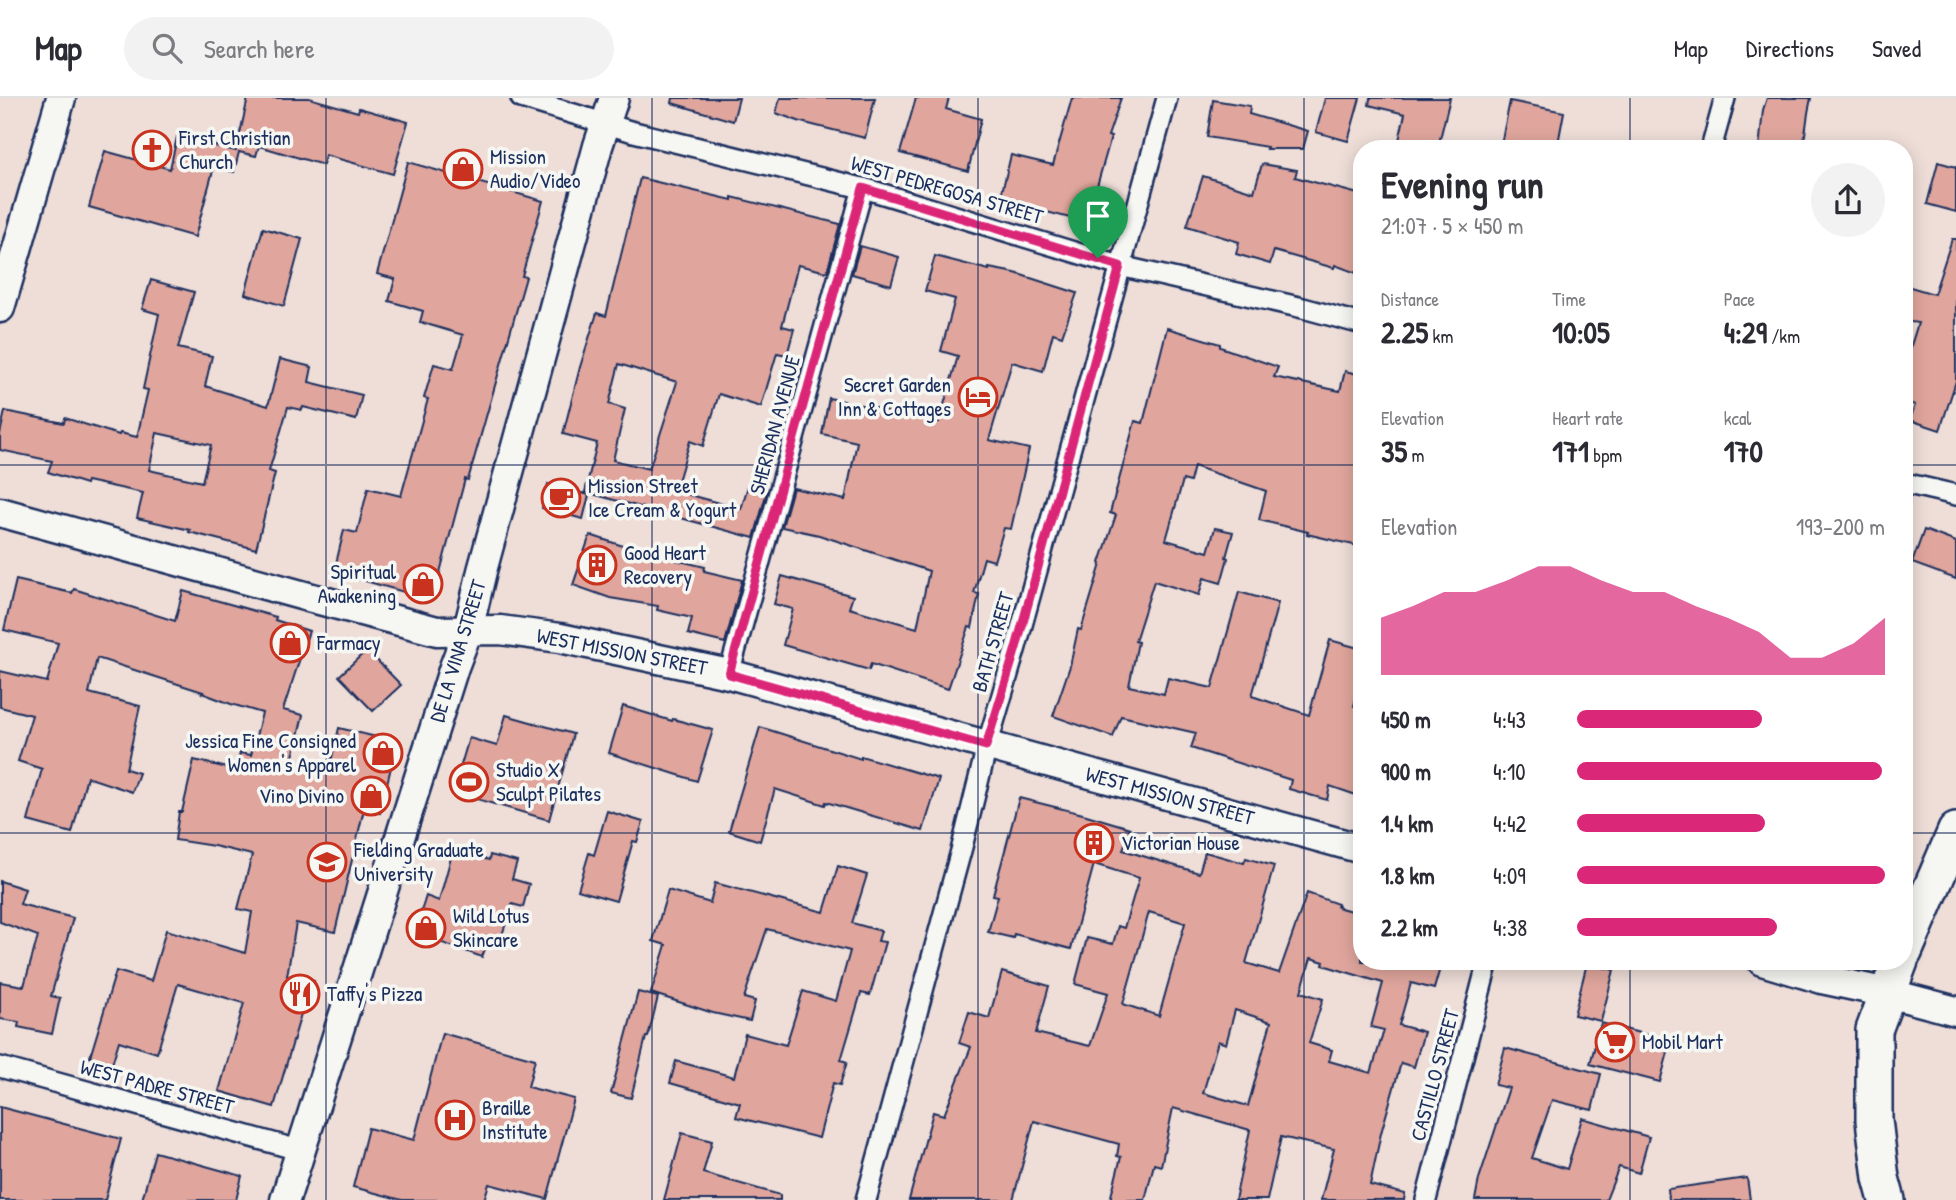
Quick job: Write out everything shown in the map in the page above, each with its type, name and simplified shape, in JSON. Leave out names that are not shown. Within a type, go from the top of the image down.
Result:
[{"type":"highway","points":[[1913,932],[1956,831]]},
{"type":"highway","points":[[1887,1200],[1881,1178],[1874,1120],[1874,1030],[1897,970]]},
{"type":"main road","points":[[0,308],[61,98]]},
{"type":"main road","name":"DE LA VINA STREET","points":[[285,1200],[468,630],[485,559],[609,110]]},
{"type":"main road","name":"WEST MISSION STREET","points":[[0,512],[437,631],[500,630],[560,638],[729,674],[1353,847]]},
{"type":"main road","points":[[1792,970],[1956,1011]]},
{"type":"street","name":"WEST PEDREGOSA STREET","points":[[521,98],[609,110],[630,131],[863,188],[1120,266],[1353,322]]},
{"type":"street","name":"BATH STREET","points":[[866,1200],[962,847],[986,746],[1023,622],[1167,98]]},
{"type":"street","points":[[1713,140],[1725,98]]},
{"type":"street","name":"SHERIDAN AVENUE","points":[[729,674],[863,188]]},
{"type":"street","points":[[1913,485],[1947,494]]},
{"type":"street","name":"CASTILLO STREET","points":[[1426,1200],[1486,970]]},
{"type":"street","name":"WEST PADRE STREET","points":[[0,1067],[302,1151]]},
{"type":"building","points":[[248,98],[309,98],[408,122],[393,174],[325,155],[323,165],[259,146],[256,156],[239,152],[234,172],[214,167],[195,237],[89,207],[105,151],[170,169],[177,137],[236,151]]},
{"type":"building","points":[[673,98],[739,98],[733,121],[672,103]]},
{"type":"building","points":[[780,98],[875,98],[865,138],[776,113]]},
{"type":"building","points":[[916,98],[949,98],[946,109],[981,119],[968,171],[900,153]]},
{"type":"building","points":[[1072,98],[1121,98],[1108,136],[1111,137],[1097,186],[1106,188],[1097,225],[1000,200],[1011,155],[1053,165]]},
{"type":"building","points":[[1325,98],[1360,98],[1348,141],[1316,132]]},
{"type":"building","points":[[1370,98],[1450,98],[1440,140],[1399,140],[1405,114],[1369,105]]},
{"type":"building","points":[[1767,98],[1811,98],[1804,140],[1760,140]]},
{"type":"building","points":[[1213,100],[1250,106],[1249,114],[1308,131],[1303,149],[1266,149],[1267,147],[1207,137]]},
{"type":"building","points":[[1510,101],[1564,112],[1559,140],[1502,140]]},
{"type":"building","points":[[408,162],[543,201],[522,276],[526,277],[468,480],[465,479],[435,591],[418,596],[334,572],[344,530],[357,533],[368,488],[401,496],[428,399],[424,398],[434,364],[453,369],[463,335],[420,322],[423,311],[389,301],[395,279],[377,274]]},
{"type":"building","points":[[1938,162],[1956,167],[1956,212],[1927,204]]},
{"type":"building","points":[[1262,164],[1297,170],[1295,177],[1353,193],[1353,272],[1274,251],[1270,264],[1236,254],[1239,242],[1187,226],[1203,176],[1254,192]]},
{"type":"building","points":[[640,178],[732,200],[732,197],[840,224],[827,272],[798,265],[782,326],[794,329],[787,355],[777,353],[761,407],[719,394],[703,446],[690,441],[675,491],[741,509],[748,486],[767,491],[754,538],[585,492],[597,443],[563,434],[597,313],[606,316]],"holes":[[[619,364],[677,382],[649,469],[613,460],[625,409],[609,404]]]},
{"type":"building","points":[[263,228],[302,239],[284,306],[245,294]]},
{"type":"building","points":[[1952,239],[1956,239],[1956,381],[1940,430],[1913,421],[1913,339],[1918,323],[1913,322],[1913,288],[1934,294]]},
{"type":"building","points":[[860,246],[899,257],[891,285],[852,274]]},
{"type":"building","points":[[935,256],[989,270],[1015,273],[1077,293],[1062,336],[1053,333],[1043,371],[1012,362],[989,440],[1029,449],[1011,529],[1004,528],[994,561],[984,558],[974,593],[979,594],[972,628],[969,627],[948,689],[871,664],[869,670],[783,645],[793,609],[774,604],[782,576],[853,596],[849,608],[917,628],[929,571],[819,535],[782,527],[793,488],[845,500],[857,442],[822,434],[829,398],[939,422],[958,356],[941,351],[955,299],[925,291]]},
{"type":"building","points":[[151,280],[194,292],[178,348],[212,356],[205,386],[268,406],[280,359],[312,367],[309,382],[362,395],[356,420],[303,407],[302,410],[288,407],[269,471],[275,473],[256,549],[137,518],[143,493],[87,481],[86,484],[48,472],[52,461],[0,450],[5,411],[64,423],[65,418],[119,435],[137,437],[148,390],[143,389],[159,314],[142,309]],"holes":[[[157,433],[211,445],[202,482],[149,470]]]},
{"type":"building","points":[[1167,328],[1220,344],[1220,347],[1278,367],[1274,377],[1340,391],[1345,371],[1353,373],[1353,545],[1259,520],[1266,491],[1194,466],[1190,482],[1183,480],[1166,540],[1208,552],[1215,528],[1233,532],[1221,583],[1204,578],[1199,595],[1154,581],[1135,641],[1138,642],[1129,686],[1164,694],[1168,678],[1212,688],[1239,592],[1278,603],[1252,696],[1309,715],[1330,640],[1353,646],[1353,794],[1330,786],[1327,800],[1289,789],[1291,780],[1191,748],[1196,733],[1121,716],[1113,737],[1053,716],[1070,666],[1078,629],[1081,630],[1116,515],[1110,513],[1135,421],[1143,423]]},
{"type":"building","points":[[548,484],[589,495],[583,519],[542,508]]},
{"type":"building","points":[[1924,530],[1956,542],[1956,579],[1913,563]]},
{"type":"building","points":[[590,535],[623,546],[659,552],[659,556],[705,567],[704,571],[742,580],[725,643],[688,634],[692,618],[657,610],[658,606],[610,598],[573,585]]},
{"type":"building","points":[[16,580],[72,593],[74,589],[175,621],[183,591],[276,617],[275,620],[309,631],[283,710],[303,715],[291,765],[328,774],[339,728],[397,742],[380,813],[364,809],[335,932],[296,923],[287,976],[314,981],[309,1008],[303,1007],[274,1107],[219,1091],[244,1003],[178,984],[157,1053],[119,1041],[112,1064],[90,1057],[116,971],[151,981],[166,930],[245,953],[252,912],[238,909],[252,855],[175,840],[179,812],[182,812],[194,760],[236,770],[240,753],[251,755],[262,713],[97,658],[89,693],[140,706],[126,769],[139,773],[132,792],[87,777],[72,833],[28,821],[42,769],[18,761],[32,715],[0,707],[0,671],[47,682],[58,643],[4,630]]},
{"type":"building","points":[[367,650],[401,685],[373,711],[339,676]]},
{"type":"building","points":[[623,706],[713,730],[697,781],[609,753]]},
{"type":"building","points":[[506,715],[573,734],[549,820],[453,792],[469,738],[497,746]]},
{"type":"building","points":[[760,727],[861,759],[861,756],[939,779],[923,831],[775,789],[760,841],[729,831]]},
{"type":"building","points":[[1019,798],[1130,828],[1123,850],[1199,873],[1205,852],[1244,863],[1246,858],[1274,866],[1246,963],[1279,973],[1307,893],[1353,911],[1353,970],[1439,970],[1434,989],[1411,983],[1399,1025],[1424,1032],[1414,1067],[1401,1063],[1381,1133],[1370,1185],[1405,1194],[1404,1200],[1321,1200],[1334,1149],[1281,1137],[1267,1200],[1235,1200],[1250,1130],[1173,1108],[1161,1166],[1154,1164],[1145,1200],[1110,1200],[1121,1157],[1117,1156],[1119,1144],[1034,1121],[1013,1200],[909,1200],[933,1112],[944,1115],[971,1047],[959,1043],[969,1012],[989,1018],[1002,972],[1049,986],[1036,1033],[1090,1046],[1108,993],[1075,984],[1087,938],[1113,944],[1118,926],[1124,928],[1139,878],[1094,864],[1071,949],[1014,934],[1013,938],[988,932],[998,896],[993,895]],"holes":[[[1149,912],[1185,923],[1159,1016],[1123,1004]],[[1311,958],[1324,962],[1323,965],[1383,983],[1371,1027],[1384,1030],[1371,1073],[1329,1061],[1332,1050],[1309,1043],[1323,999],[1301,992]],[[1235,1010],[1271,1022],[1248,1106],[1203,1093],[1218,1041],[1226,1044]]]},
{"type":"building","points":[[607,811],[643,822],[637,842],[633,841],[616,901],[578,890],[589,853],[594,855]]},
{"type":"building","points":[[453,850],[489,860],[490,855],[517,862],[512,879],[529,884],[523,907],[512,904],[498,948],[487,944],[482,957],[414,933],[426,896],[439,901]]},
{"type":"building","points":[[838,866],[867,875],[852,923],[881,931],[878,941],[885,942],[870,995],[861,993],[841,1060],[847,1062],[840,1085],[833,1083],[819,1138],[736,1117],[740,1103],[670,1083],[676,1061],[734,1077],[745,1034],[786,1045],[803,991],[836,1001],[850,951],[767,929],[744,998],[755,1001],[750,1021],[713,1013],[651,993],[666,945],[653,941],[668,890],[710,903],[715,883],[824,912]]},
{"type":"building","points":[[0,881],[25,889],[20,904],[73,918],[51,996],[60,998],[52,1034],[18,1027],[19,1022],[0,1019],[0,982],[24,986],[38,936],[0,922]]},
{"type":"building","points":[[1585,970],[1614,970],[1601,1021],[1574,1015]]},
{"type":"building","points":[[638,992],[658,997],[631,1098],[611,1093]]},
{"type":"building","points":[[1601,1023],[1671,1041],[1660,1082],[1590,1064]]},
{"type":"building","points":[[442,1033],[535,1059],[528,1087],[574,1099],[547,1199],[489,1184],[484,1200],[402,1200],[353,1187],[368,1128],[414,1140]]},
{"type":"building","points":[[1505,1048],[1601,1074],[1592,1110],[1552,1100],[1532,1158],[1567,1169],[1582,1118],[1649,1137],[1639,1173],[1619,1167],[1606,1200],[1475,1200],[1479,1179],[1509,1088],[1495,1085]]},
{"type":"building","points":[[0,1107],[121,1139],[105,1200],[0,1200]]},
{"type":"building","points":[[682,1133],[712,1141],[703,1173],[780,1195],[780,1200],[664,1200]]},
{"type":"building","points":[[155,1152],[242,1176],[236,1200],[142,1200]]},
{"type":"building","points":[[1747,1178],[1750,1200],[1669,1200],[1668,1189]]},
{"type":"place","name":"First Christian Church","points":[[152,150]]},
{"type":"place","name":"Mission Audio/Video","points":[[463,169]]},
{"type":"place","name":"Secret Garden Inn & Cottages","points":[[978,397]]},
{"type":"place","name":"Mission Street Ice Cream & Yogurt","points":[[561,498]]},
{"type":"place","name":"Good Heart Recovery","points":[[597,565]]},
{"type":"place","name":"Spiritual Awakening","points":[[423,584]]},
{"type":"place","name":"Farmacy","points":[[290,643]]},
{"type":"place","name":"Jessica Fine Consigned Women's Apparel","points":[[383,753]]},
{"type":"place","name":"Studio X Sculpt Pilates","points":[[469,782]]},
{"type":"place","name":"Vino Divino","points":[[371,796]]},
{"type":"place","name":"Victorian House","points":[[1094,843]]},
{"type":"place","name":"Fielding Graduate University","points":[[327,862]]},
{"type":"place","name":"Wild Lotus Skincare","points":[[426,928]]},
{"type":"place","name":"Taffy's Pizza","points":[[300,994]]},
{"type":"place","name":"Mobil Mart","points":[[1615,1042]]},
{"type":"place","name":"Braille Institute","points":[[455,1120]]},
{"type":"route","points":[[863,188],[1098,258],[1120,266],[1016,648],[986,746],[729,674],[863,188]]}]
